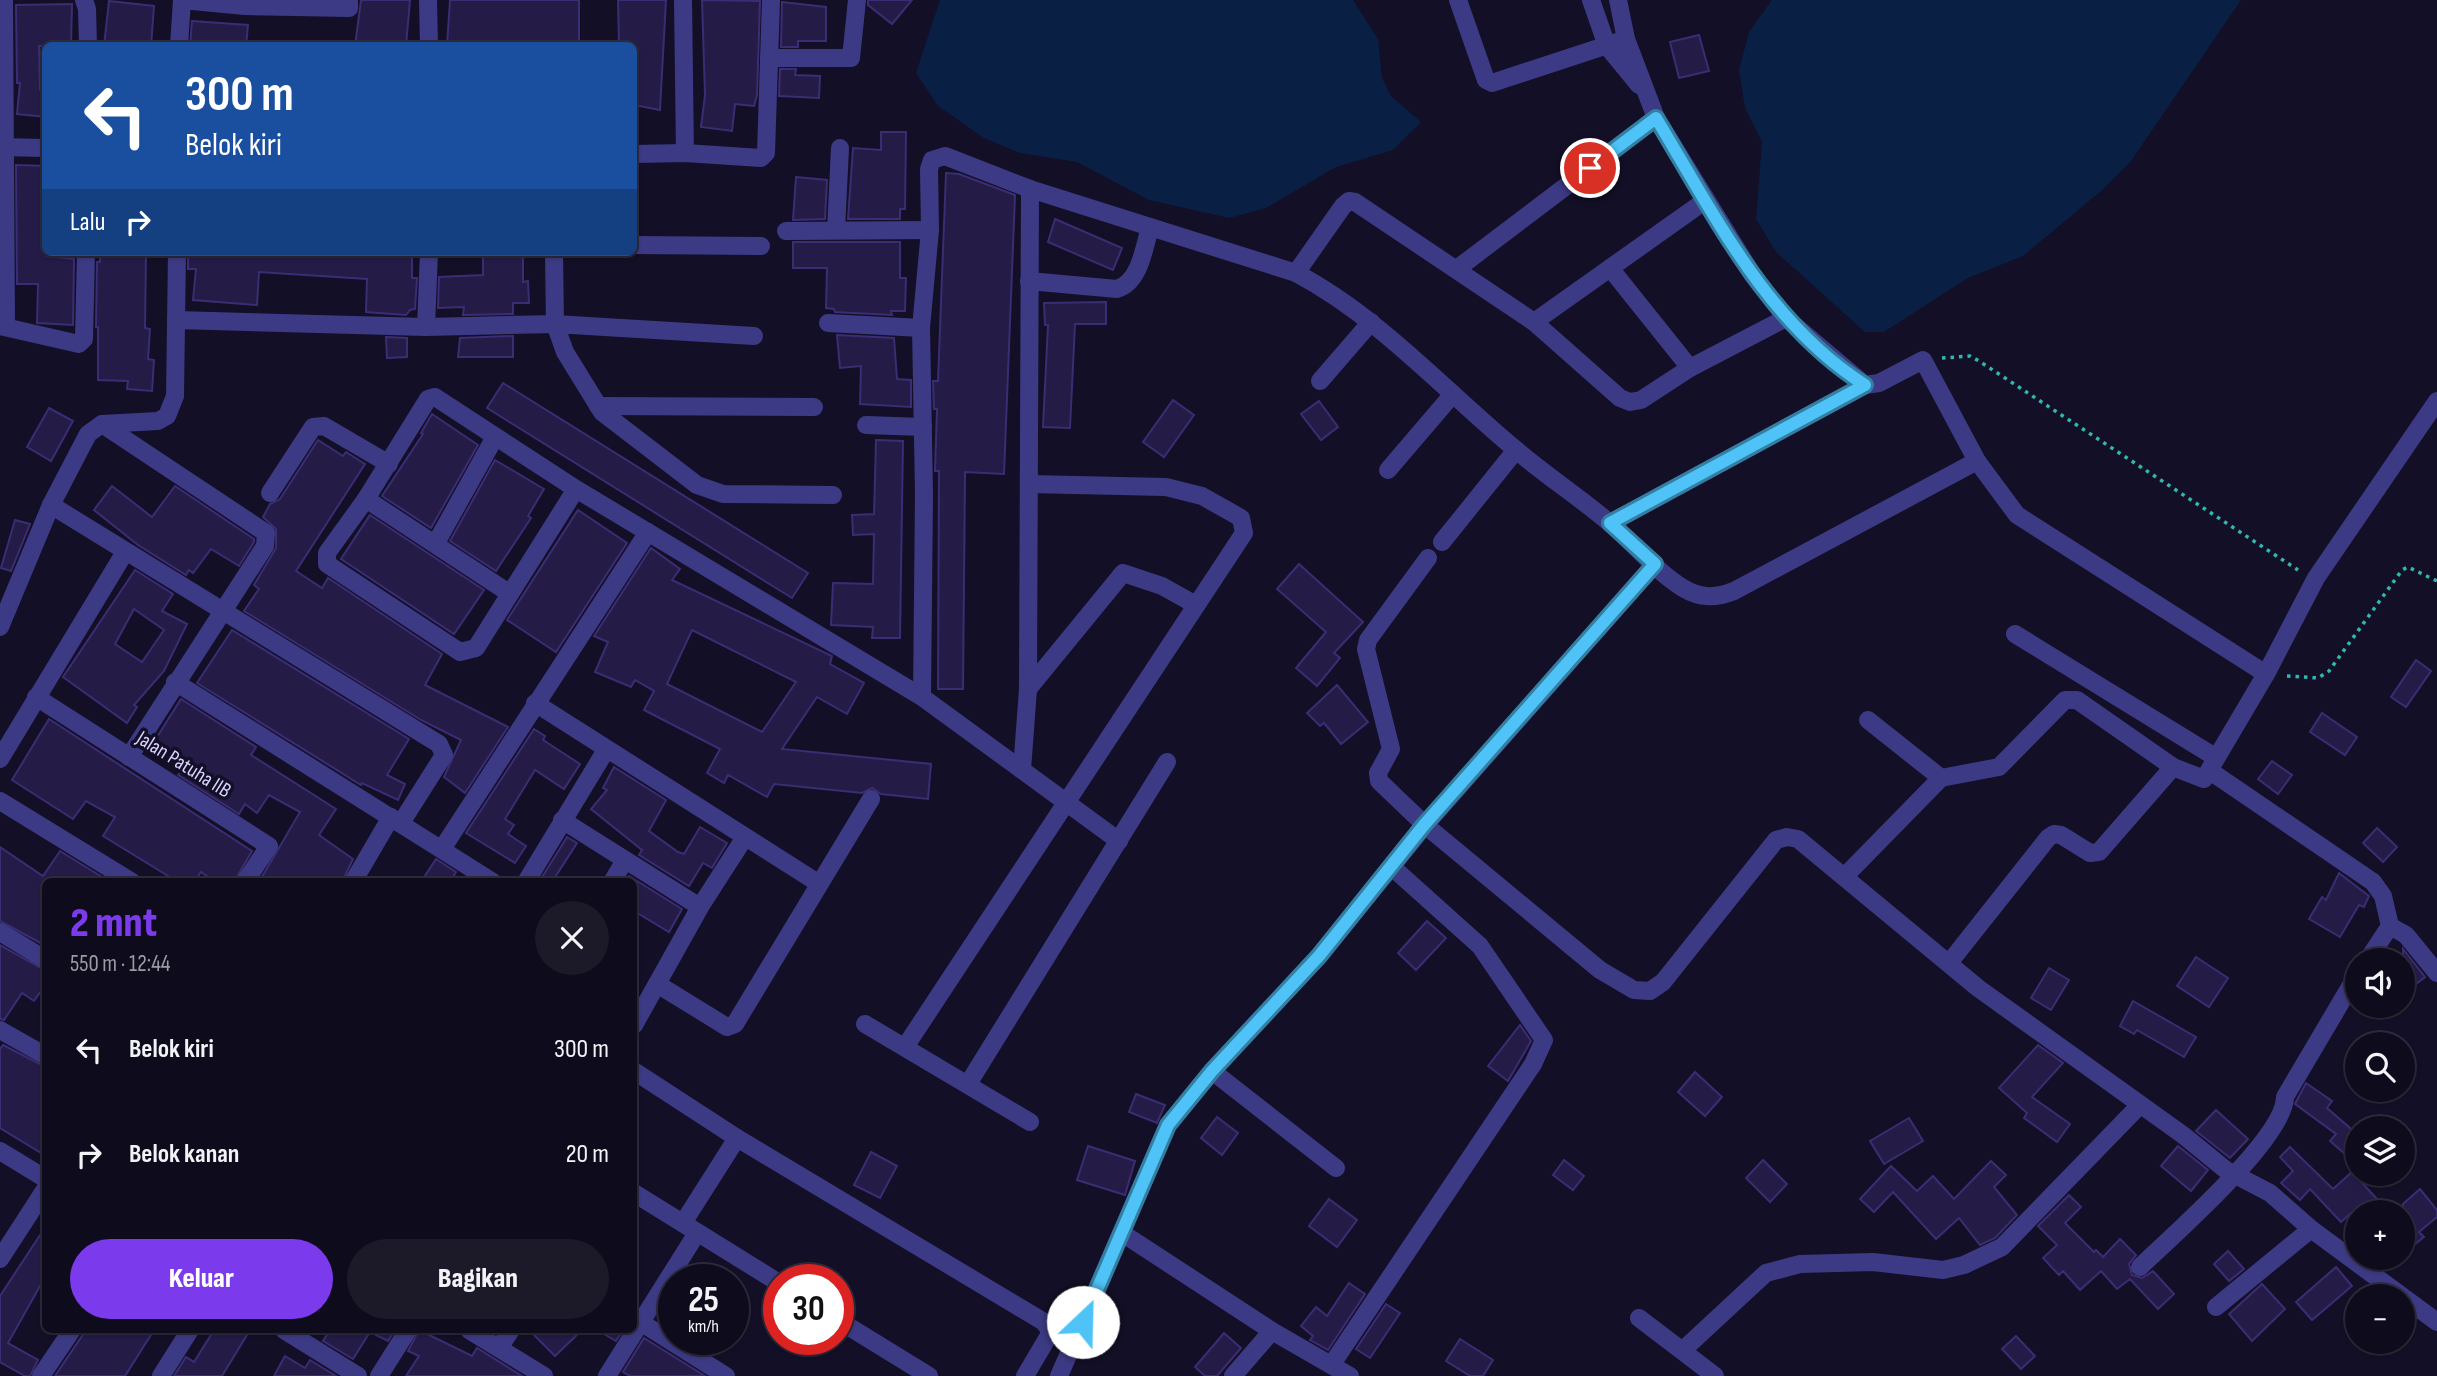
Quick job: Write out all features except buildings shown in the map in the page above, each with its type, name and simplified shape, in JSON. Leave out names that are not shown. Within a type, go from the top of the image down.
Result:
[{"type":"street","points":[[4,0],[3,326],[79,344],[84,340],[86,256]]},
{"type":"street","points":[[84,0],[87,9],[88,42]]},
{"type":"street","points":[[179,42],[182,0],[246,6],[349,8],[349,0]]},
{"type":"street","points":[[428,0],[429,42]]},
{"type":"street","points":[[683,0],[685,153]]},
{"type":"street","points":[[637,154],[685,153],[761,159],[766,153],[771,0]]},
{"type":"street","points":[[769,58],[851,58],[857,0]]},
{"type":"street","points":[[1458,0],[1486,80],[1492,83],[1626,39]]},
{"type":"street","points":[[1591,0],[1607,46],[1647,96]]},
{"type":"street","points":[[1618,0],[1626,39],[1656,118],[1752,274],[1786,318],[1865,385]]},
{"type":"street","points":[[1458,268],[1656,118]]},
{"type":"street","points":[[2,147],[42,148]]},
{"type":"street","points":[[836,230],[840,148]]},
{"type":"street","points":[[922,697],[921,328],[930,230],[929,169],[932,160],[937,157],[945,156],[1030,189],[1296,272],[1342,299],[1371,322],[1516,450],[1610,523],[1683,589],[1715,598],[1978,461]]},
{"type":"street","points":[[1022,770],[1028,689],[1030,189]]},
{"type":"street","points":[[1534,322],[1706,200]]},
{"type":"street","points":[[1296,272],[1349,201],[1355,202],[1458,268],[1534,322],[1620,398],[1630,402],[1641,400],[1690,369],[1786,318]]},
{"type":"street","points":[[1029,281],[1117,289],[1126,286],[1133,279],[1150,227]]},
{"type":"street","points":[[786,231],[930,230]]},
{"type":"street","points":[[637,245],[761,246]]},
{"type":"street","points":[[0,627],[51,505],[88,434],[102,424],[158,421],[167,416],[175,396],[177,256]]},
{"type":"street","points":[[426,327],[429,256]]},
{"type":"street","points":[[554,256],[555,324],[565,352],[598,406],[615,425],[697,485],[711,491],[833,495]]},
{"type":"street","points":[[1610,268],[1690,369]]},
{"type":"street","points":[[176,320],[426,327],[555,324],[754,336]]},
{"type":"street","points":[[1320,381],[1371,322]]},
{"type":"street","points":[[828,323],[921,328]]},
{"type":"street","points":[[1610,523],[1865,385],[1879,383],[1923,360],[1978,461],[2004,500],[2025,521],[2266,674]]},
{"type":"street","points":[[1388,470],[1453,394]]},
{"type":"street","points":[[576,489],[476,648],[460,652],[327,564],[327,553],[389,464],[428,399],[435,397],[576,489],[922,697],[1119,841]]},
{"type":"street","points":[[1845,876],[1941,778],[1999,767],[2065,700],[2077,700],[2174,766],[2204,779],[2266,674],[2316,578],[2437,401]]},
{"type":"street","points":[[598,406],[814,407]]},
{"type":"street","points":[[102,424],[266,533],[265,546],[129,757]]},
{"type":"street","points":[[866,425],[923,427]]},
{"type":"street","points":[[270,493],[313,427],[324,426],[389,464]]},
{"type":"street","points":[[436,543],[495,437]]},
{"type":"street","points":[[1442,542],[1516,450]]},
{"type":"street","points":[[905,1047],[1244,533],[1241,518],[1202,496],[1166,487],[1029,484]]},
{"type":"street","points":[[366,499],[509,593]]},
{"type":"street","points":[[51,505],[439,744],[444,755],[356,878]]},
{"type":"street","points":[[442,849],[648,532]]},
{"type":"street","points":[[0,758],[125,552]]},
{"type":"street","points":[[1428,558],[1368,640],[1366,649],[1391,749],[1378,773],[1379,781],[1424,825],[1600,970],[1634,990],[1650,991],[1662,982],[1776,840],[1787,837],[1798,839],[1978,988],[2235,1176],[2270,1193],[2311,1229],[2437,1322]]},
{"type":"street","points":[[1059,1376],[1122,1233],[1143,1176],[1168,1125],[1212,1071],[1319,956],[1424,825],[1655,564]]},
{"type":"street","points":[[1028,689],[1123,573],[1162,586],[1196,606]]},
{"type":"street","points":[[2015,634],[2213,764],[2373,882],[2383,896],[2390,926],[2376,948]]},
{"type":"street","points":[[176,682],[487,878]]},
{"type":"street","name":"Jalan Patuha IIB","points":[[36,698],[270,846],[248,878]]},
{"type":"street","points":[[535,703],[818,883]]},
{"type":"street","points":[[1868,720],[1941,778]]},
{"type":"street","points":[[528,878],[606,750]]},
{"type":"street","points":[[968,1084],[1167,762]]},
{"type":"street","points":[[1949,963],[2048,838],[2054,834],[2062,835],[2090,853],[2099,852],[2174,766]]},
{"type":"street","points":[[657,984],[727,1027],[735,1024],[871,799]]},
{"type":"street","points":[[0,801],[125,878]]},
{"type":"street","points":[[562,820],[700,907]]},
{"type":"street","points":[[637,1021],[700,907],[745,837]]},
{"type":"street","points":[[614,878],[625,860]]},
{"type":"street","points":[[1332,1364],[1533,1064],[1544,1040],[1480,946],[1392,867]]},
{"type":"street","points":[[2390,926],[2406,935],[2437,974]]},
{"type":"street","points":[[0,932],[42,958]]},
{"type":"street","points":[[2140,1267],[2235,1176],[2281,1114],[2285,1097],[2345,995]]},
{"type":"street","points":[[865,1024],[1030,1122]]},
{"type":"street","points":[[0,1030],[42,1054]]},
{"type":"street","points":[[1212,1071],[1336,1168]]},
{"type":"street","points":[[637,1073],[737,1138],[1044,1322],[1051,1332],[1026,1376]]},
{"type":"street","points":[[1683,1350],[1766,1273],[1800,1264],[1873,1262],[1943,1270],[1964,1265],[2002,1247],[2140,1105]]},
{"type":"street","points":[[717,1374],[637,1321],[737,1138]]},
{"type":"street","points":[[0,1151],[42,1177]]},
{"type":"street","points":[[0,1259],[42,1194]]},
{"type":"street","points":[[637,1195],[763,1273]]},
{"type":"street","points":[[2216,1307],[2311,1229]]},
{"type":"street","points":[[1122,1233],[1272,1331],[1350,1376]]},
{"type":"street","points":[[1639,1318],[1683,1350],[1693,1370],[1715,1376]]},
{"type":"street","points":[[854,1330],[929,1376]]},
{"type":"street","points":[[1233,1376],[1272,1331]]},
{"type":"street","points":[[41,1376],[70,1333]]},
{"type":"street","points":[[165,1375],[188,1333]]},
{"type":"street","points":[[296,1333],[358,1376]]},
{"type":"street","points":[[379,1376],[406,1333]]},
{"type":"street","points":[[474,1333],[544,1376]]},
{"type":"street","points":[[499,1348],[509,1333]]},
{"type":"street","points":[[607,1376],[630,1333]]},
{"type":"path","points":[[1923,360],[1970,356],[2291,566],[2316,578]]},
{"type":"path","points":[[2266,674],[2318,678],[2336,662],[2402,570],[2408,567],[2437,581]]},
{"type":"water","points":[[940,0],[1353,0],[1378,39],[1382,78],[1391,96],[1421,122],[1393,150],[1336,167],[1266,208],[1229,218],[1149,200],[1077,162],[1020,153],[984,138],[938,106],[916,73]]},
{"type":"water","points":[[1772,0],[2241,0],[2131,161],[2101,191],[2023,256],[1968,278],[1884,332],[1865,332],[1776,252],[1756,219],[1762,142],[1745,108],[1739,70],[1749,32]]},
{"type":"route","points":[[1083,1322],[1122,1233],[1143,1176],[1168,1125],[1212,1071],[1319,956],[1424,825],[1655,564],[1610,523],[1865,385],[1786,318],[1752,274],[1656,118],[1590,168]]}]
